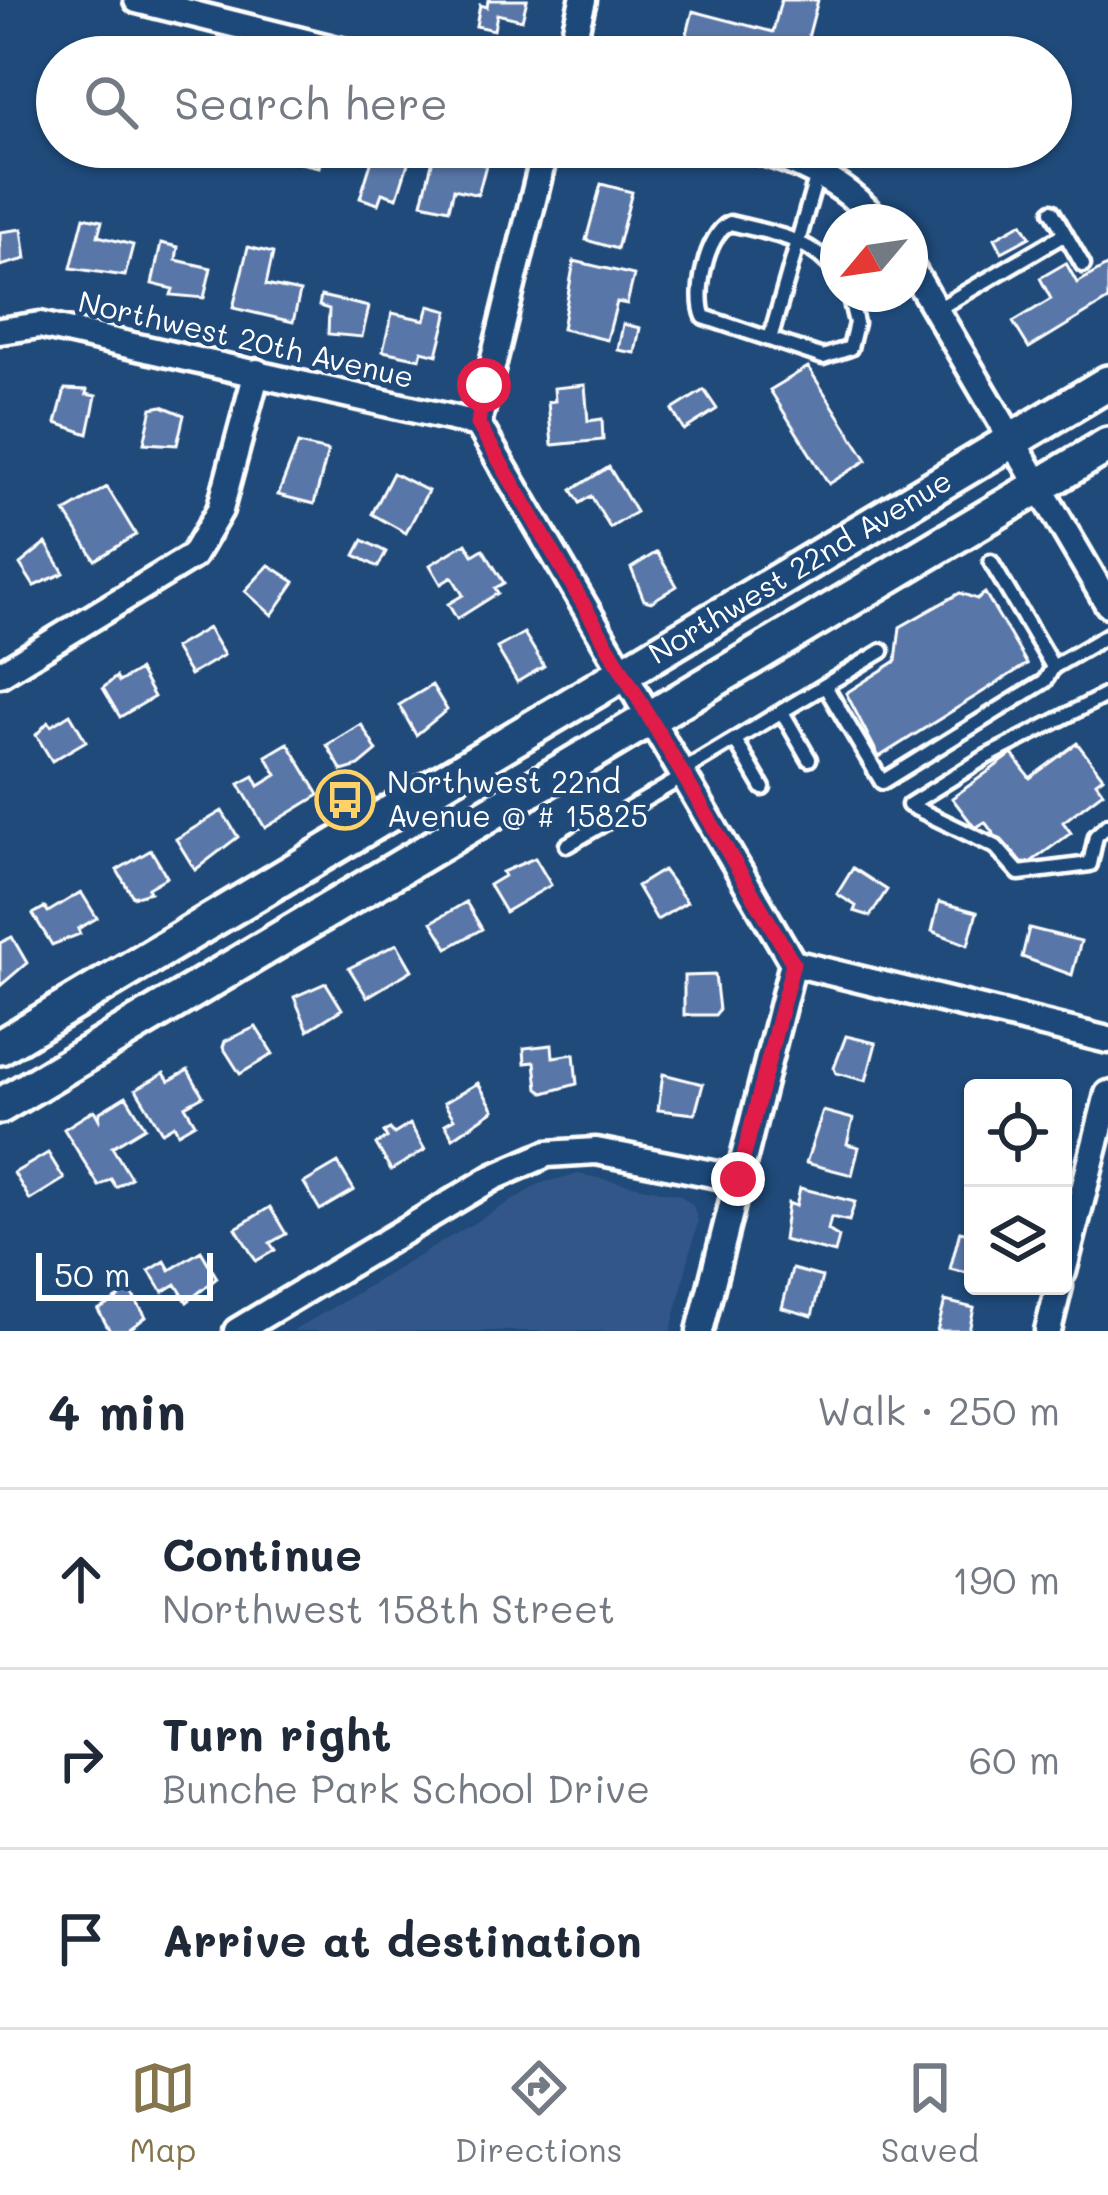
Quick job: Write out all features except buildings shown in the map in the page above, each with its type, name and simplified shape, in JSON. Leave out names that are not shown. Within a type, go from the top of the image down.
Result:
[{"type":"main road","name":"Northwest 22nd Avenue","points":[[0,1047],[1108,383]]},
{"type":"main road","name":"Northwest 22nd Avenue","points":[[0,1106],[1108,445]]},
{"type":"street","points":[[137,0],[282,36]]},
{"type":"street","points":[[574,36],[583,0]]},
{"type":"street","points":[[541,168],[478,424],[793,963],[700,1331]]},
{"type":"street","points":[[803,168],[854,204]]},
{"type":"street","points":[[928,296],[1108,604]]},
{"type":"street","name":"Northwest 20th Avenue","points":[[0,331],[40,325],[478,424]]},
{"type":"street","points":[[0,674],[193,556],[220,510],[257,372]]},
{"type":"street","points":[[793,963],[1108,1040]]},
{"type":"street","points":[[1072,1236],[1108,1094]]},
{"type":"street","points":[[237,1331],[494,1177],[548,1154],[596,1151],[738,1179]]},
{"type":"street","points":[[1048,1331],[1057,1295]]},
{"type":"lane","points":[[770,338],[817,175]]},
{"type":"lane","points":[[1052,211],[1083,265]]},
{"type":"lane","points":[[820,254],[795,239],[730,223],[715,236],[698,304],[704,317],[823,357],[850,348],[856,323],[853,312]]},
{"type":"lane","points":[[936,310],[1065,233]]},
{"type":"lane","points":[[991,562],[1053,668]]},
{"type":"lane","points":[[825,686],[882,782],[1045,681],[1053,668],[1108,635]]},
{"type":"lane","points":[[567,845],[882,651]]},
{"type":"lane","points":[[1108,694],[986,757],[909,805],[996,847],[1018,873],[1090,864],[1096,836],[1108,825]]},
{"type":"lane","points":[[782,712],[809,760]]},
{"type":"lane","points":[[735,740],[764,788]]},
{"type":"shaded area","points":[[579,1174],[680,1195],[693,1205],[698,1221],[671,1331],[293,1331],[541,1183]]},
{"type":"place","name":"Northwest 22nd Avenue @ # 15825","points":[[345,800]]},
{"type":"route","points":[[484,385],[478,424],[793,963],[738,1179]]}]
